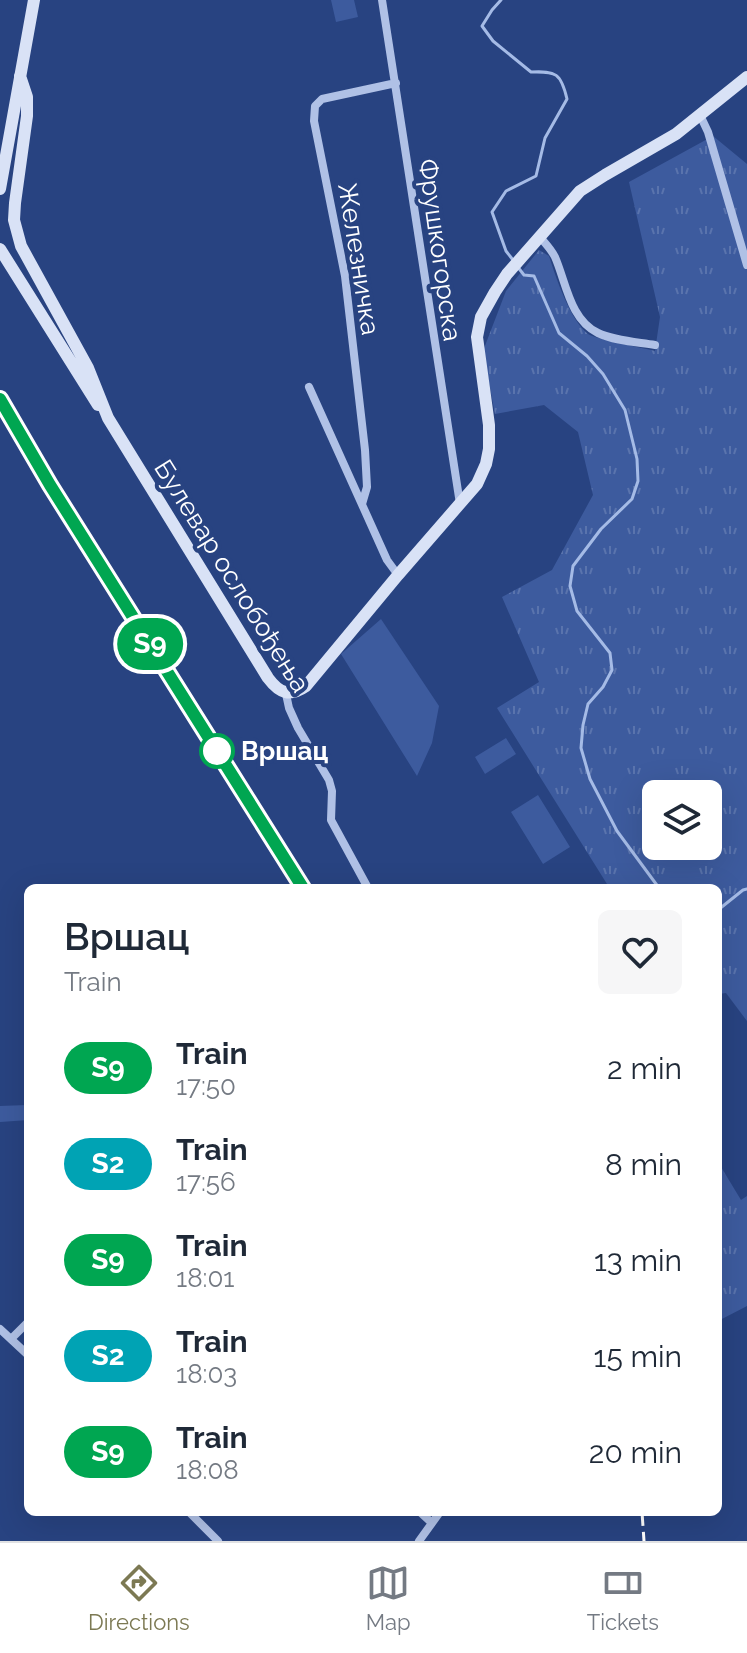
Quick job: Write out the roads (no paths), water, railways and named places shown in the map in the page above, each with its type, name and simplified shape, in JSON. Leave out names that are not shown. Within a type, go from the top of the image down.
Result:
[{"type":"street","points":[[0,189],[34,0]]},
{"type":"street","name":"Фрушкогорска","points":[[382,0],[460,505]]},
{"type":"street","name":"Булевар ослобођења","points":[[20,76],[27,97],[27,116],[15,203],[17,233],[27,259],[78,349],[108,418]]},
{"type":"street","points":[[286,694],[306,686],[477,484],[486,464],[489,425],[477,337],[481,317],[507,274],[573,198],[590,184],[649,151],[747,77]]},
{"type":"street","name":"Железничка","points":[[362,504],[367,487],[365,450],[345,276],[314,113],[315,106],[322,99],[396,83]]},
{"type":"street","points":[[700,115],[708,132],[747,265]]},
{"type":"street","points":[[539,236],[555,257],[568,295],[585,323],[596,332],[655,345]]},
{"type":"street","name":"Булевар ослобођења","points":[[0,249],[268,678],[279,691],[286,694],[298,728],[329,780],[332,791],[331,820],[366,884]]},
{"type":"street","points":[[71,365],[78,349]]},
{"type":"street","name":"Булевар ослобођења","points":[[71,365],[95,384]]},
{"type":"street","points":[[309,387],[387,560],[398,575]]},
{"type":"street","points":[[11,1339],[24,1326]]},
{"type":"street","points":[[0,1329],[24,1351]]},
{"type":"street","points":[[193,1516],[218,1541]]},
{"type":"street","points":[[424,1516],[432,1523]]},
{"type":"street","points":[[419,1541],[437,1516]]},
{"type":"waterway","points":[[501,0],[482,26],[493,41],[531,72],[556,75],[567,99],[545,138],[536,176],[506,191],[492,212],[506,251],[513,260]]},
{"type":"waterway","points":[[517,266],[524,275],[534,276],[559,333],[603,374],[625,410],[637,459],[638,481],[632,499],[601,529],[573,566],[570,586],[577,611],[610,653],[612,670],[603,687],[588,704],[581,748],[590,779],[617,831],[656,884]]},
{"type":"waterway","points":[[722,907],[747,889]]},
{"type":"railway","points":[[0,399],[50,485],[300,884]]},
{"type":"railway","points":[[642,1516],[644,1541]]},
{"type":"train","name":"S9","points":[[0,399],[50,485],[300,884]]},
{"type":"place","name":"Вршац","points":[[217,751]]}]
